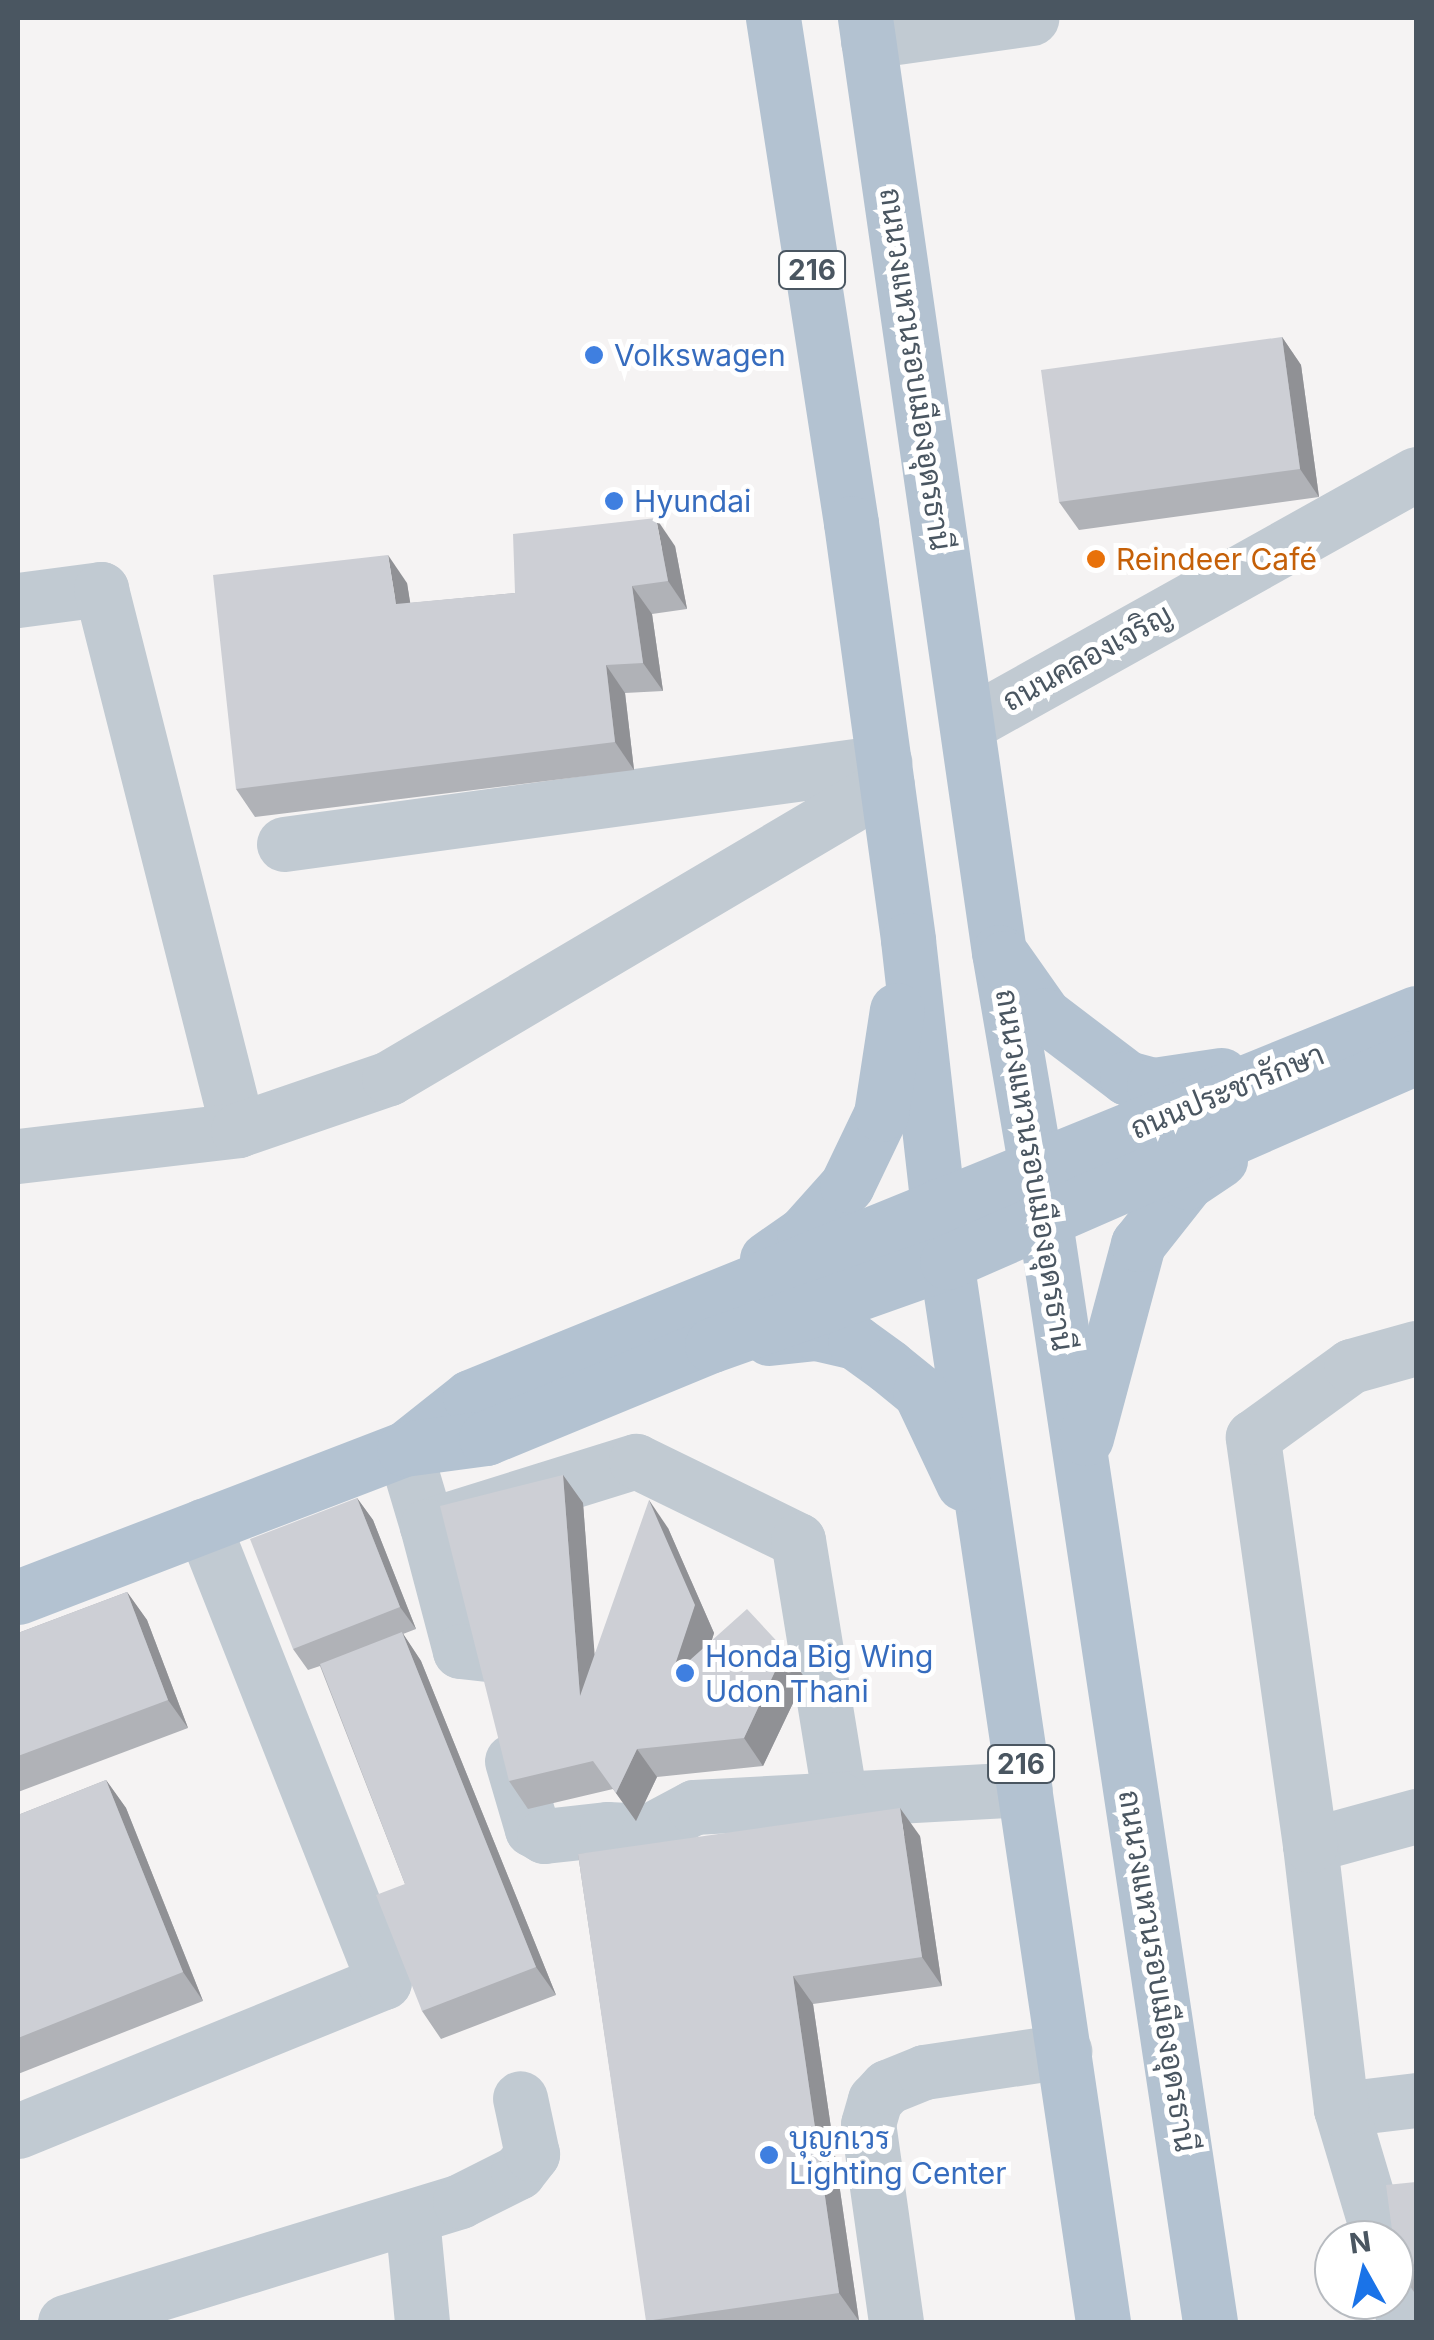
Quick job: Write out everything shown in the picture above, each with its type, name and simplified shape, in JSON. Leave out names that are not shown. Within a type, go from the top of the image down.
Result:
[{"type":"main road","name":"216","points":[[773,18],[886,773],[938,1206],[1103,2322]]},
{"type":"main road","name":"ถนนวงแหวนรอบเมืองอุดรธานี","points":[[867,29],[999,952],[1045,1222],[1210,2322]]},
{"type":"main road","points":[[18,1597],[404,1448],[486,1438],[710,1323],[804,1233],[847,1184],[881,1114],[908,940]]},
{"type":"main road","points":[[999,952],[1044,1014],[1127,1078],[1154,1085],[1292,1088]]},
{"type":"main road","name":"ถนนประชารักษา","points":[[710,1323],[947,1262],[1045,1222],[1292,1088],[1416,1012]]},
{"type":"main road","name":"ถนนประชารักษา","points":[[710,1323],[938,1206],[1036,1167],[1292,1088],[1416,1057]]},
{"type":"main road","points":[[1080,1460],[1138,1244],[1186,1182],[1292,1088]]},
{"type":"main road","points":[[710,1323],[816,1332],[855,1342],[920,1392],[988,1535]]},
{"type":"street","points":[[867,29],[1031,18]]},
{"type":"street","name":"ถนนคลองเจริญ","points":[[968,724],[1416,474]]},
{"type":"street","points":[[18,600],[101,590],[238,1130]]},
{"type":"street","points":[[284,844],[886,773]]},
{"type":"street","points":[[18,1156],[238,1130],[389,1078],[886,773]]},
{"type":"street","points":[[1374,2220],[1341,2109],[1310,1845],[1253,1437],[1351,1366],[1416,1348]]},
{"type":"street","points":[[404,1448],[460,1651],[489,1654]]},
{"type":"street","points":[[427,1526],[636,1461],[798,1540],[840,1799]]},
{"type":"street","points":[[18,2131],[384,1982],[203,1526]]},
{"type":"street","points":[[512,1761],[532,1830],[544,1836],[649,1831],[694,1806],[1025,1789]]},
{"type":"street","points":[[1310,1845],[1416,1816]]},
{"type":"street","points":[[896,2322],[868,2124],[875,2100],[886,2087],[924,2072],[1064,2050]]},
{"type":"street","points":[[65,2322],[412,2218],[518,2172],[532,2154],[520,2098]]},
{"type":"street","points":[[1341,2109],[1416,2100]]},
{"type":"street","points":[[412,2218],[422,2322]]},
{"type":"building","points":[[1282,337],[1300,469],[1059,502],[1041,370]]},
{"type":"building","points":[[656,518],[668,581],[632,586],[643,663],[606,665],[615,742],[236,789],[213,575],[388,555],[396,604],[515,593],[513,534]]},
{"type":"building","points":[[563,1475],[580,1696],[649,1500],[695,1605],[671,1677],[747,1609],[785,1650],[744,1738],[637,1749],[616,1793],[593,1761],[509,1781],[440,1506]]},
{"type":"building","points":[[357,1498],[400,1607],[293,1649],[250,1539]]},
{"type":"building","points":[[127,1592],[168,1700],[18,1756],[18,1633]]},
{"type":"building","points":[[402,1632],[536,1967],[422,2011],[376,1895],[405,1884],[320,1664]]},
{"type":"building","points":[[106,1780],[183,1972],[18,2038],[18,1815]]},
{"type":"building","points":[[900,1808],[922,1957],[793,1976],[839,2293],[646,2321],[578,1854]]},
{"type":"building","points":[[1416,2182],[1416,2264],[1414,2220],[1391,2220],[1386,2185]]},
{"type":"place","name":"Volkswagen","points":[[594,355]]},
{"type":"place","name":"Hyundai","points":[[614,501]]},
{"type":"place","name":"Reindeer Café","points":[[1096,559]]},
{"type":"place","name":"Honda Big Wing Udon Thani","points":[[685,1673]]},
{"type":"place","name":"บุญกเวร Lighting Center","points":[[769,2155]]}]
